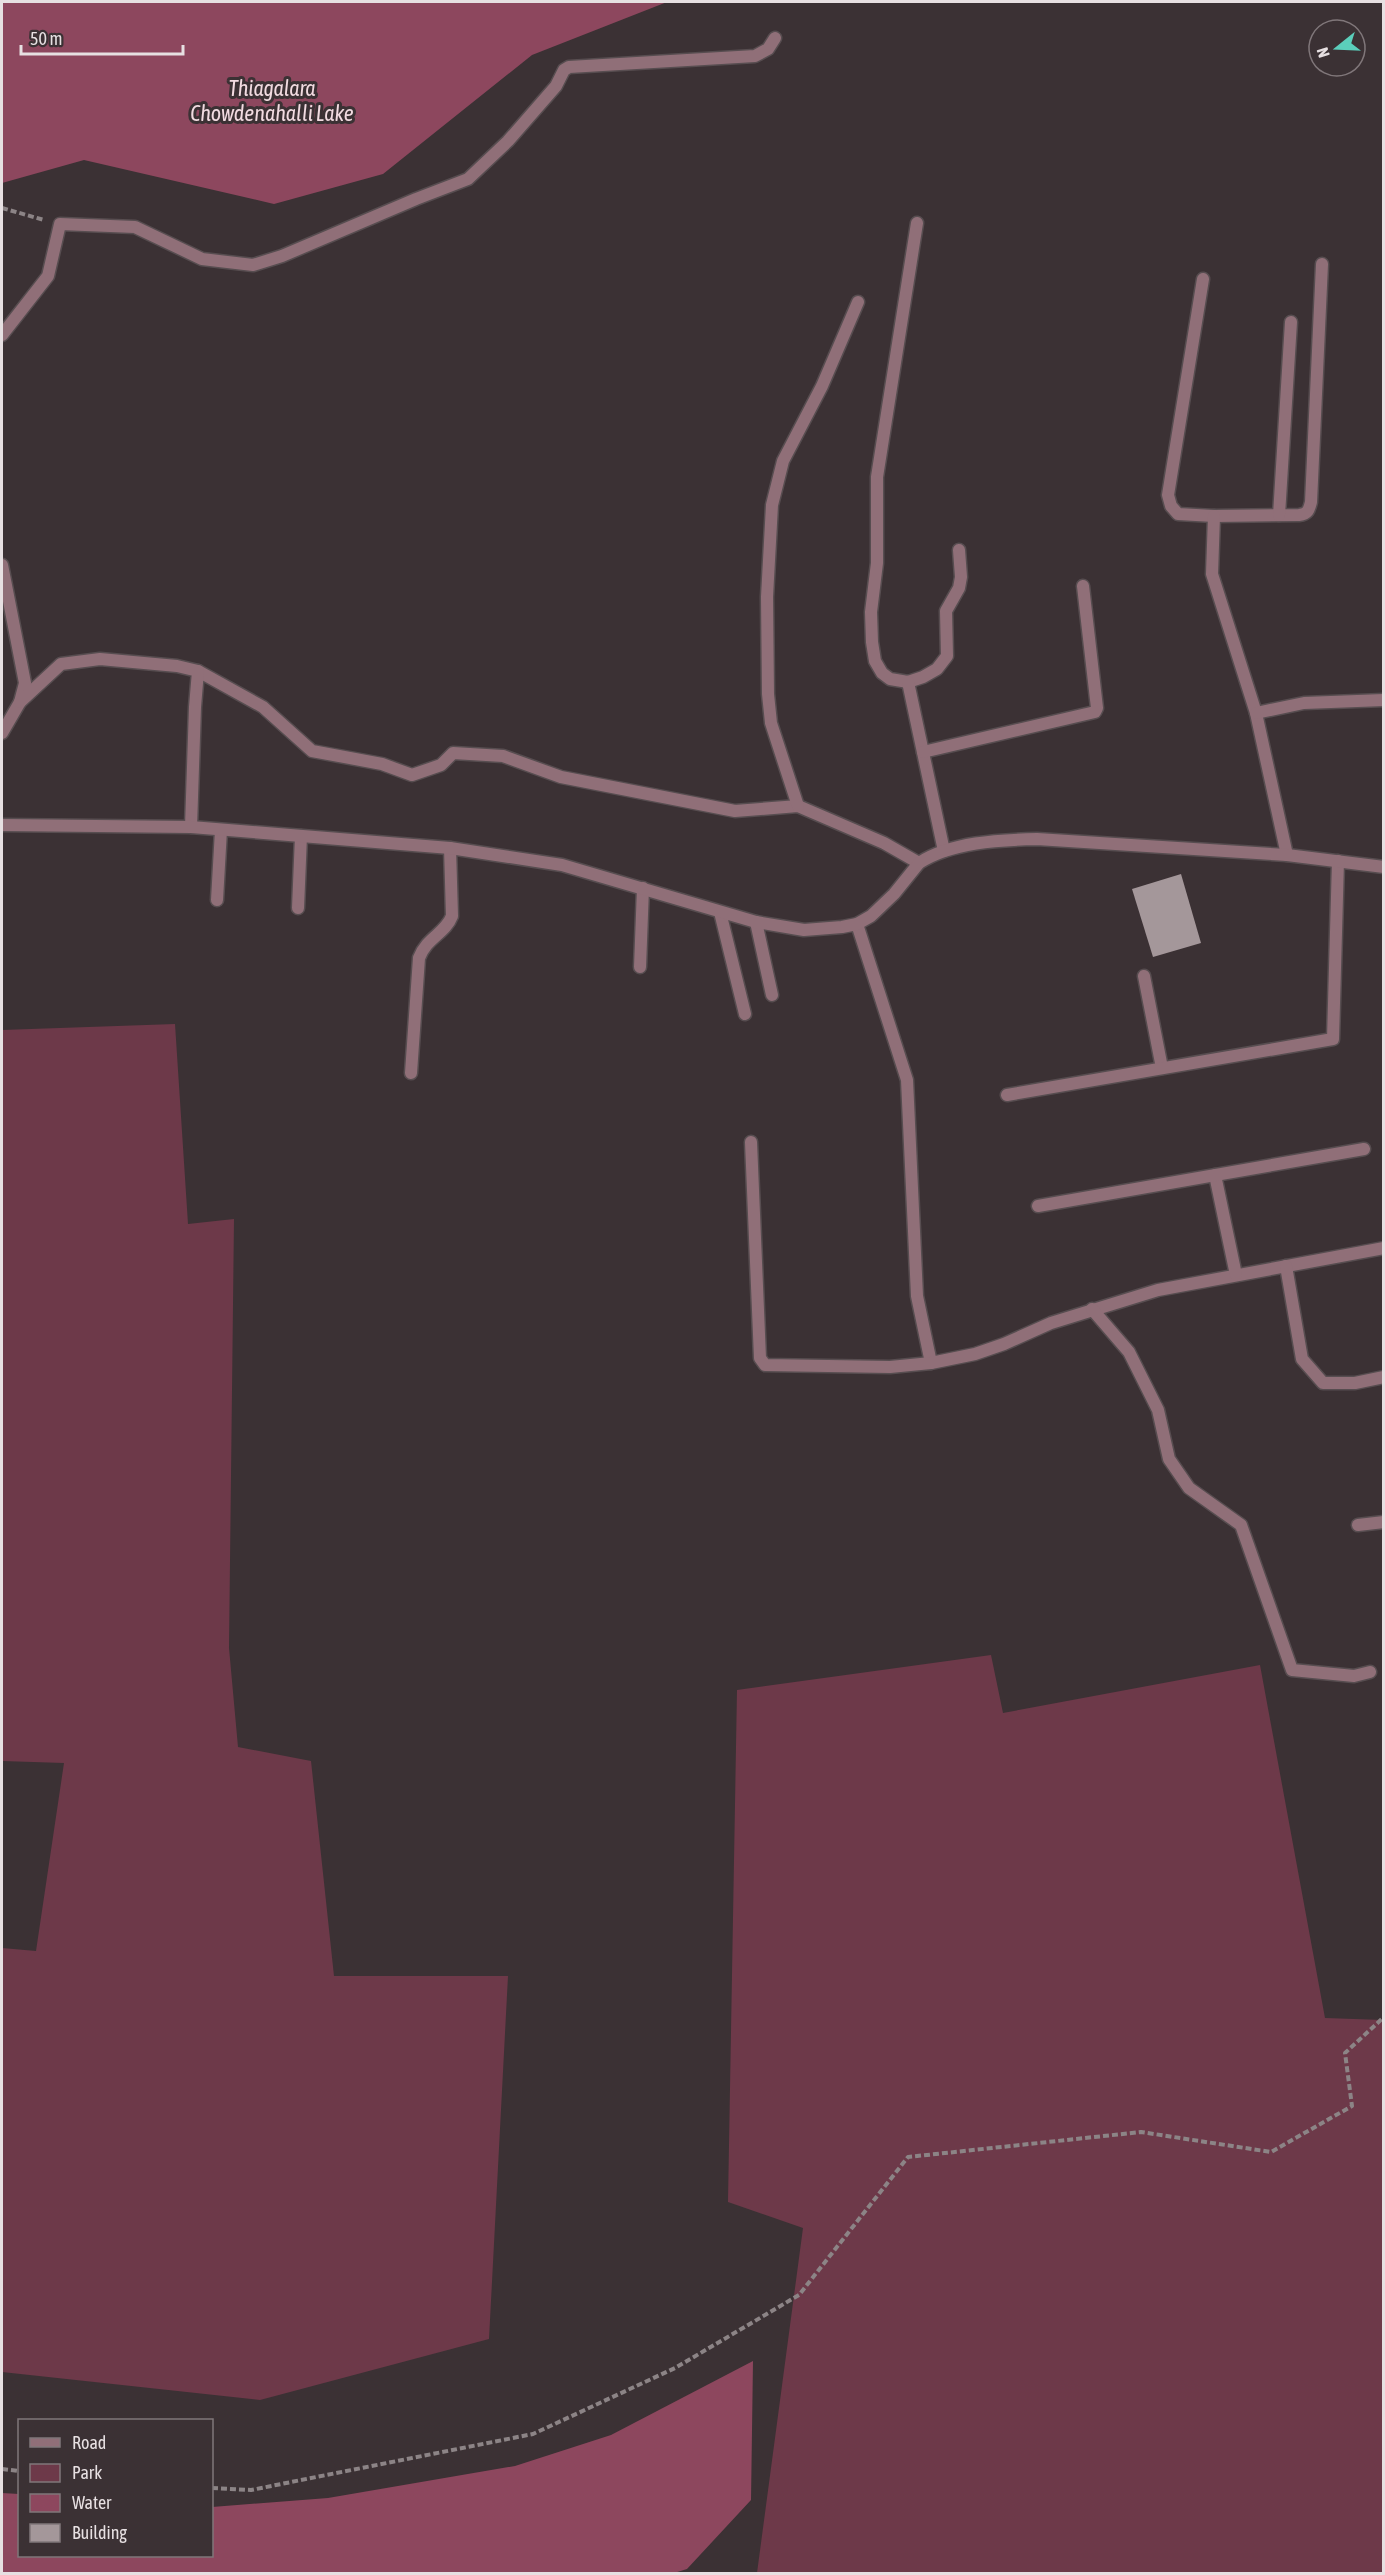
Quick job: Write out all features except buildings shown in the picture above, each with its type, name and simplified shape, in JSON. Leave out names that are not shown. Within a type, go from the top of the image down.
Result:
[{"type":"street","points":[[2,334],[48,276],[60,224],[135,227],[202,259],[253,265],[282,256],[468,179],[508,141],[556,86],[560,75],[569,67],[755,56],[768,49],[775,38]]},
{"type":"street","points":[[916,223],[877,477],[876,563],[871,612],[875,661],[882,673],[890,679],[908,682],[937,669],[947,656],[946,611],[959,588],[961,577],[959,550]]},
{"type":"street","points":[[1203,279],[1168,495],[1171,506],[1178,514],[1280,516],[1305,514],[1311,502],[1322,264]]},
{"type":"street","points":[[798,806],[771,723],[768,694],[767,597],[772,505],[783,461],[822,386],[858,302]]},
{"type":"street","points":[[1280,516],[1291,322]]},
{"type":"street","points":[[1214,516],[1212,574],[1256,713],[1287,855]]},
{"type":"street","points":[[2,565],[26,683],[20,702],[2,733]]},
{"type":"street","points":[[923,752],[1095,712],[1097,708],[1083,586]]},
{"type":"street","points":[[20,702],[61,664],[100,659],[177,666],[198,671],[262,707],[312,751],[382,764],[412,775],[441,765],[453,753],[503,756],[561,777],[735,811],[798,806],[884,843],[919,863]]},
{"type":"street","points":[[191,827],[198,671]]},
{"type":"street","points":[[908,682],[944,850]]},
{"type":"street","points":[[1256,713],[1304,703],[1383,700]]},
{"type":"street","points":[[2,825],[191,827],[450,848],[562,865],[756,922],[804,930],[824,930],[857,924],[882,906],[919,863],[944,850],[1000,842],[1037,839],[1287,855],[1383,867]]},
{"type":"street","points":[[217,900],[221,830]]},
{"type":"street","points":[[298,908],[301,836]]},
{"type":"street","points":[[411,1073],[418,958],[424,946],[448,925],[452,916],[450,848]]},
{"type":"street","points":[[1007,1095],[1333,1039],[1338,861]]},
{"type":"street","points":[[640,967],[643,888]]},
{"type":"street","points":[[720,912],[745,1014]]},
{"type":"street","points":[[756,922],[772,995]]},
{"type":"street","points":[[857,924],[907,1080],[917,1296],[931,1363]]},
{"type":"street","points":[[1144,976],[1162,1068]]},
{"type":"street","points":[[751,1142],[762,1363],[765,1365],[838,1368],[931,1363],[975,1354],[1051,1323],[1158,1290],[1383,1248]]},
{"type":"street","points":[[1038,1206],[1364,1149]]},
{"type":"street","points":[[1215,1175],[1236,1275]]},
{"type":"street","points":[[1286,1266],[1302,1359],[1323,1383],[1355,1383],[1383,1377]]},
{"type":"street","points":[[1092,1309],[1129,1352],[1158,1410],[1169,1460],[1189,1488],[1241,1525],[1292,1670],[1354,1676],[1370,1672]]},
{"type":"street","points":[[1358,1525],[1383,1521]]},
{"type":"path","points":[[2,208],[60,224]]},
{"type":"path","points":[[213,2488],[251,2490],[533,2434],[675,2368],[799,2295],[909,2157],[1141,2132],[1271,2152],[1352,2106],[1345,2053],[1383,2017]]},
{"type":"path","points":[[2,2469],[18,2471]]},
{"type":"green space","points":[[175,1024],[188,1224],[234,1219],[229,1648],[238,1747],[311,1761],[334,1976],[508,1976],[489,2339],[260,2400],[2,2372],[2,1948],[36,1951],[64,1763],[2,1761],[2,1030]]},
{"type":"green space","points":[[991,1655],[1003,1713],[1260,1665],[1325,2018],[1383,2020],[1383,2573],[757,2573],[803,2228],[728,2202],[737,1690]]},
{"type":"water","name":"Thiagalara Chowdenahalli Lake","points":[[2,2],[667,2],[532,55],[383,174],[274,204],[84,160],[2,183]]},
{"type":"water","points":[[753,2361],[751,2500],[687,2569],[674,2573],[2,2573],[2,2493],[18,2494],[18,2557],[213,2557],[213,2507],[328,2498],[515,2466],[611,2435]]}]
